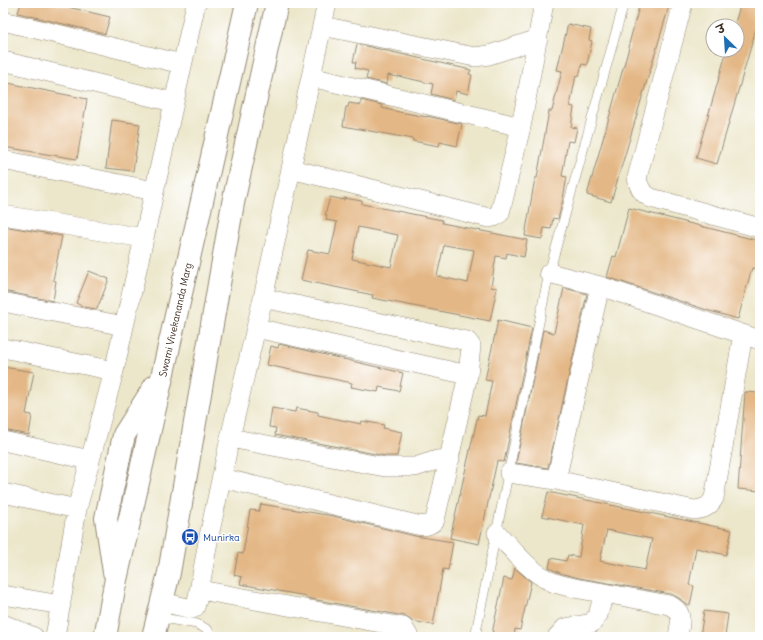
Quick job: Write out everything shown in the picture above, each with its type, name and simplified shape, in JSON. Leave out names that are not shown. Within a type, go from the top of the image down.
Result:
[{"type":"street","points":[[56,637],[77,510],[114,371],[196,3]]},
{"type":"street","name":"Swami Vivekananda Marg","points":[[105,637],[116,584],[106,518],[124,435],[164,371],[247,3]]},
{"type":"street","points":[[157,618],[169,573],[233,203],[277,3]]},
{"type":"street","points":[[157,618],[192,608],[196,602],[200,590],[230,438],[263,298],[327,3]]},
{"type":"street","points":[[291,169],[489,218],[494,217],[500,213],[521,127],[544,3]]},
{"type":"street","points":[[683,3],[637,178],[639,188],[644,194],[651,198],[760,228]]},
{"type":"street","points":[[3,21],[182,64]]},
{"type":"street","points":[[322,26],[475,56],[489,55],[538,39]]},
{"type":"street","points":[[3,61],[173,102]]},
{"type":"street","points":[[311,77],[521,127]]},
{"type":"street","points":[[3,160],[154,191]]},
{"type":"street","points":[[3,215],[144,238]]},
{"type":"street","points":[[509,473],[556,480],[694,510],[704,509],[710,505],[714,498],[751,337],[600,286],[550,273]]},
{"type":"street","points":[[556,480],[600,286]]},
{"type":"street","points":[[222,478],[425,526],[430,525],[435,520],[450,459],[468,375],[471,346],[467,341],[263,298]]},
{"type":"street","points":[[3,302],[124,326]]},
{"type":"street","points":[[256,328],[468,375]]},
{"type":"street","points":[[3,348],[114,371]]},
{"type":"street","points":[[230,438],[385,467],[415,467],[437,460],[450,459]]},
{"type":"street","points":[[3,441],[90,460]]},
{"type":"street","points":[[3,493],[77,510]]},
{"type":"street","points":[[497,533],[526,563],[550,580],[566,586],[668,605],[678,610],[680,616],[678,637]]},
{"type":"street","points":[[200,590],[403,628],[409,637]]},
{"type":"street","points":[[556,637],[565,628],[592,623],[598,615],[604,593]]},
{"type":"street","points":[[3,595],[61,605]]},
{"type":"street","points":[[3,624],[34,637]]},
{"type":"lane","points":[[475,637],[550,273],[624,3]]},
{"type":"lane","points":[[157,618],[197,624],[208,630],[211,637]]},
{"type":"building","points":[[21,3],[51,3],[110,17],[105,34],[18,13]]},
{"type":"building","points":[[640,3],[670,3],[611,202],[587,195],[630,44]]},
{"type":"building","points":[[741,3],[760,3],[760,15],[717,164],[696,158],[725,58],[745,58],[745,18],[736,18]]},
{"type":"building","points":[[568,24],[591,29],[589,40],[592,41],[587,65],[582,64],[579,76],[576,75],[570,106],[574,107],[571,127],[577,128],[574,142],[568,141],[562,176],[567,177],[558,219],[553,218],[551,229],[544,228],[542,239],[525,236],[549,111],[552,111],[562,71],[557,70]]},
{"type":"building","points":[[357,44],[471,70],[469,74],[472,75],[468,94],[456,91],[454,100],[431,94],[433,84],[388,75],[387,84],[366,79],[368,71],[355,68],[356,62],[353,62]]},
{"type":"building","points":[[3,82],[87,99],[77,159],[3,147]]},
{"type":"building","points":[[361,100],[382,105],[382,108],[394,111],[427,116],[462,124],[457,146],[440,142],[439,146],[413,141],[413,139],[343,126],[346,107],[348,107],[349,103],[361,105]]},
{"type":"building","points":[[112,120],[140,124],[133,171],[106,168]]},
{"type":"building","points":[[330,197],[344,200],[344,198],[362,201],[362,204],[442,220],[442,223],[527,240],[524,257],[507,253],[506,258],[496,256],[491,287],[497,288],[490,321],[372,298],[373,295],[301,280],[308,250],[330,254],[337,222],[326,220],[327,215],[325,215]],"holes":[[[358,227],[398,235],[391,267],[352,259]],[[444,245],[474,250],[468,283],[437,276]]]},
{"type":"building","points":[[629,208],[760,241],[760,253],[756,269],[752,268],[738,319],[607,277],[613,256],[616,257]]},
{"type":"building","points":[[3,226],[62,236],[53,280],[56,281],[53,301],[3,291]]},
{"type":"building","points":[[89,271],[109,279],[97,309],[84,307],[76,303]]},
{"type":"building","points":[[564,288],[587,294],[548,468],[516,463],[543,330],[554,333]]},
{"type":"building","points":[[498,320],[532,328],[504,462],[497,461],[479,544],[450,538],[478,415],[485,416],[492,381],[485,380]]},
{"type":"building","points":[[279,344],[403,373],[399,391],[379,387],[378,392],[351,387],[352,383],[267,365],[271,346],[278,348]]},
{"type":"building","points":[[3,367],[34,372],[26,414],[32,415],[29,435],[3,430]]},
{"type":"building","points":[[745,392],[760,393],[760,491],[738,489]]},
{"type":"building","points":[[272,408],[295,412],[296,408],[318,412],[318,415],[361,424],[362,421],[384,425],[383,428],[402,432],[397,456],[386,456],[275,435],[276,428],[269,427]]},
{"type":"building","points":[[548,492],[732,530],[726,555],[696,548],[689,585],[694,586],[690,605],[671,594],[579,578],[560,573],[549,568],[551,558],[566,561],[568,555],[579,557],[584,525],[542,516]],"holes":[[[607,530],[652,539],[645,570],[600,561]]]},
{"type":"building","points":[[261,504],[333,516],[415,536],[453,542],[448,570],[443,569],[433,625],[412,621],[405,616],[240,584],[242,577],[234,575],[238,553],[243,554],[250,510],[259,511]]},
{"type":"building","points":[[515,568],[531,582],[520,630],[515,629],[514,637],[495,637],[495,633],[492,633],[504,578],[512,580]]},
{"type":"building","points":[[704,611],[728,614],[725,637],[700,637]]},
{"type":"place","name":"Munirka","points":[[190,537]]}]
